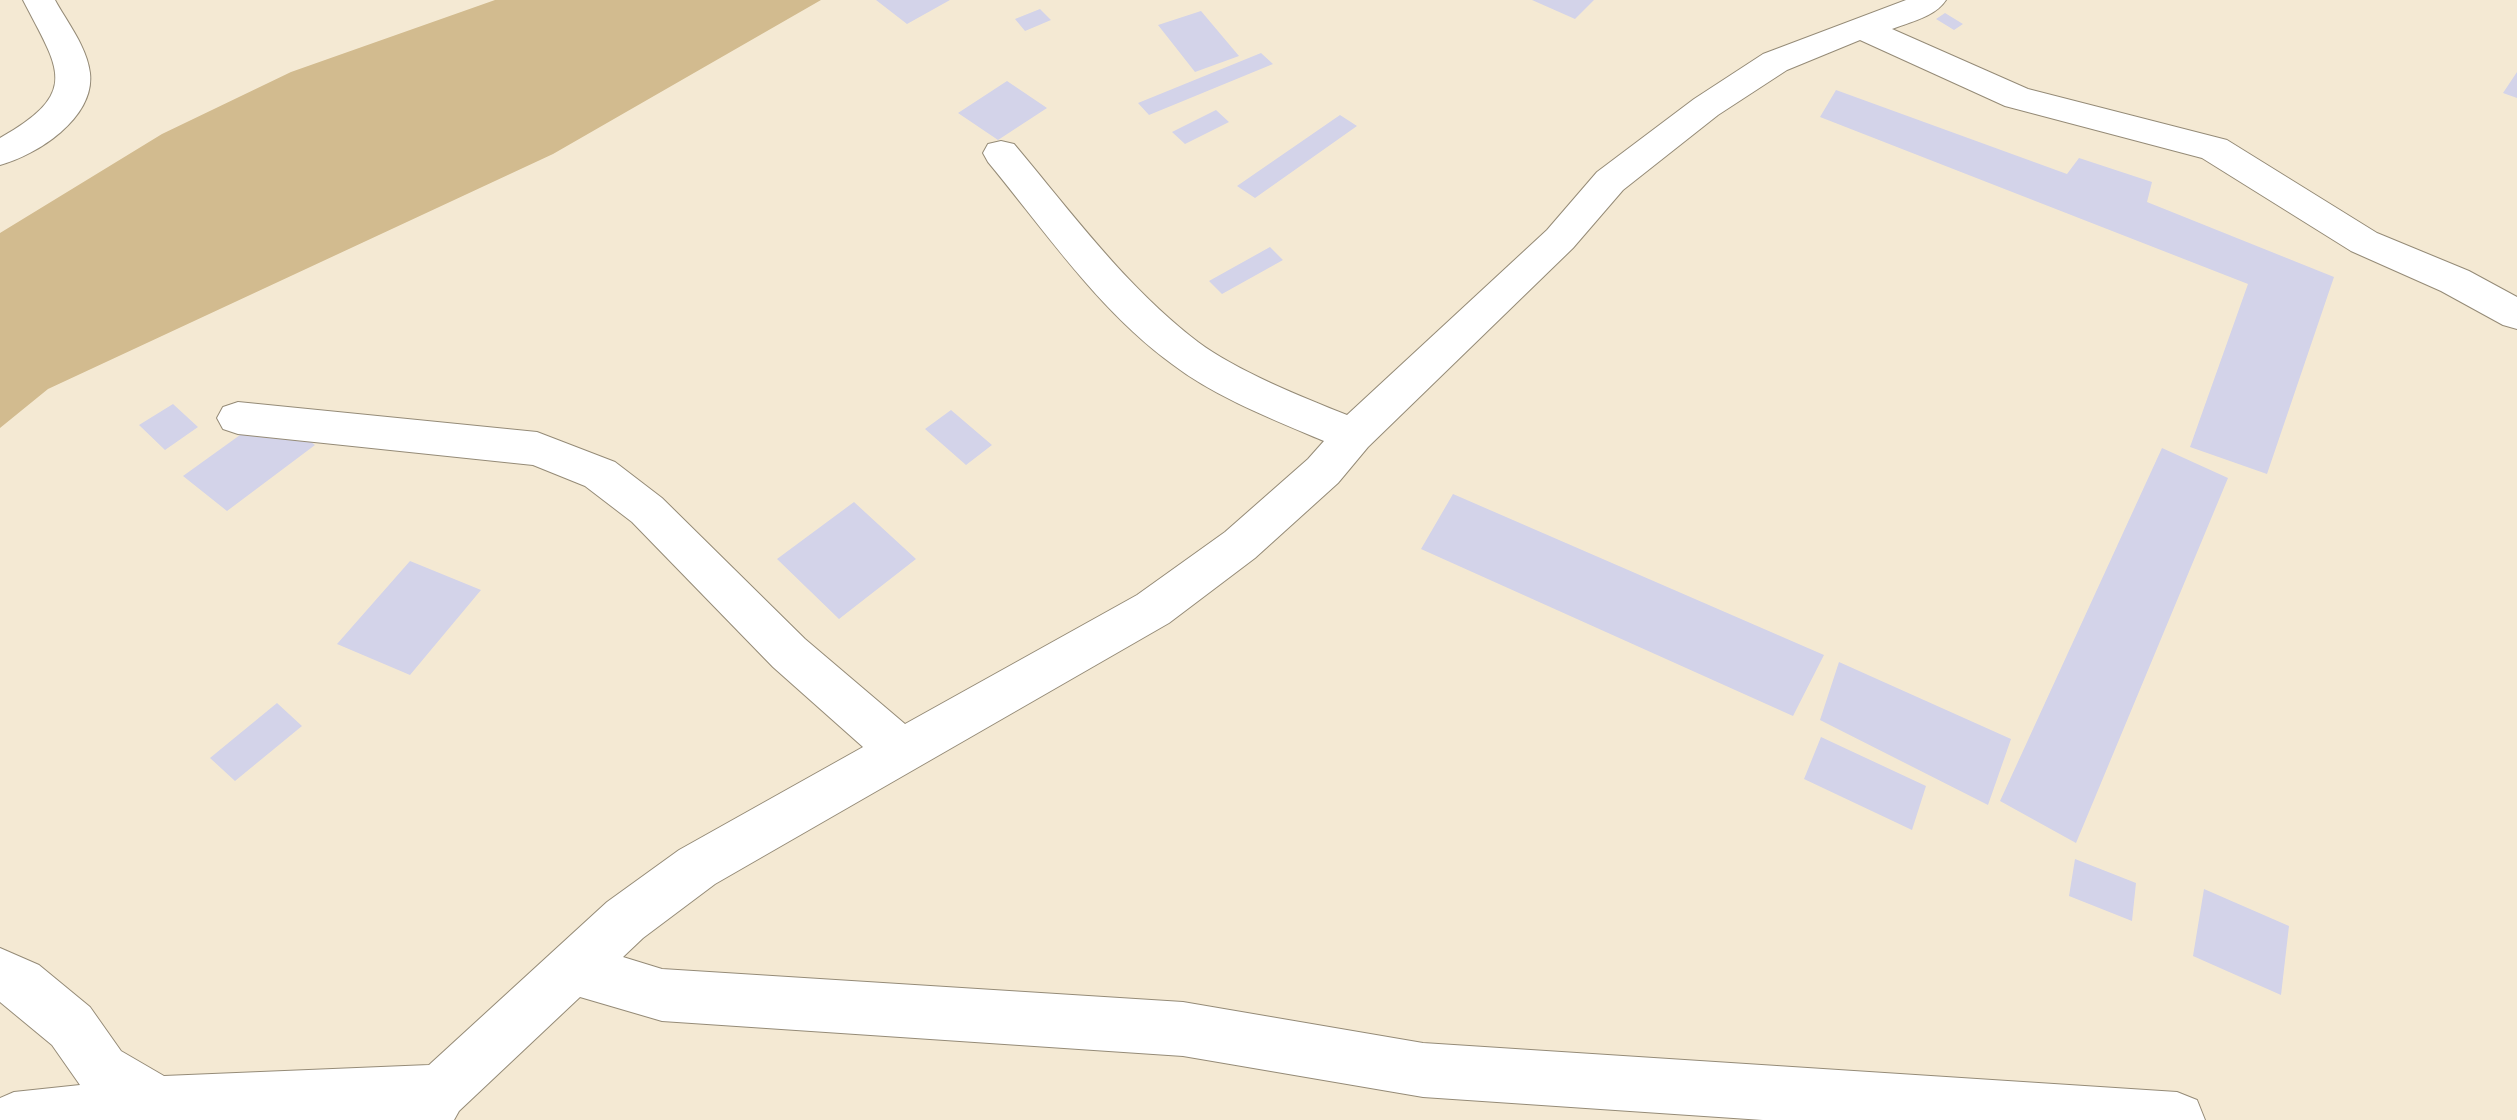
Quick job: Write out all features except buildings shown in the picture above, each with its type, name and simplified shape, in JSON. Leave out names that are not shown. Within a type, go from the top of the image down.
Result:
[{"type":"street","points":[[0,153],[52,120],[67,99],[73,75],[39,0]]},
{"type":"street","points":[[14,1120],[158,1104],[431,1106],[625,920],[697,867],[1153,609],[1240,545],[1323,471],[1353,435],[1560,239],[1610,181],[1740,82],[1775,62],[1911,11],[1930,0]]},
{"type":"street","points":[[1863,29],[2017,98],[2214,149],[2364,242],[2455,281],[2517,315]]},
{"type":"street","points":[[1001,153],[1131,308],[1187,355],[1275,403],[1353,435]]},
{"type":"street","points":[[238,418],[537,449],[600,474],[647,510],[789,653],[903,752]]},
{"type":"street","points":[[574,969],[662,995],[1183,1029],[1423,1070],[2177,1120]]},
{"type":"street","points":[[0,974],[20,984],[71,1026],[102,1070],[158,1104]]},
{"type":"shaded area","points":[[495,0],[821,0],[553,154],[48,389],[0,428],[0,233],[162,134],[291,72]]}]
